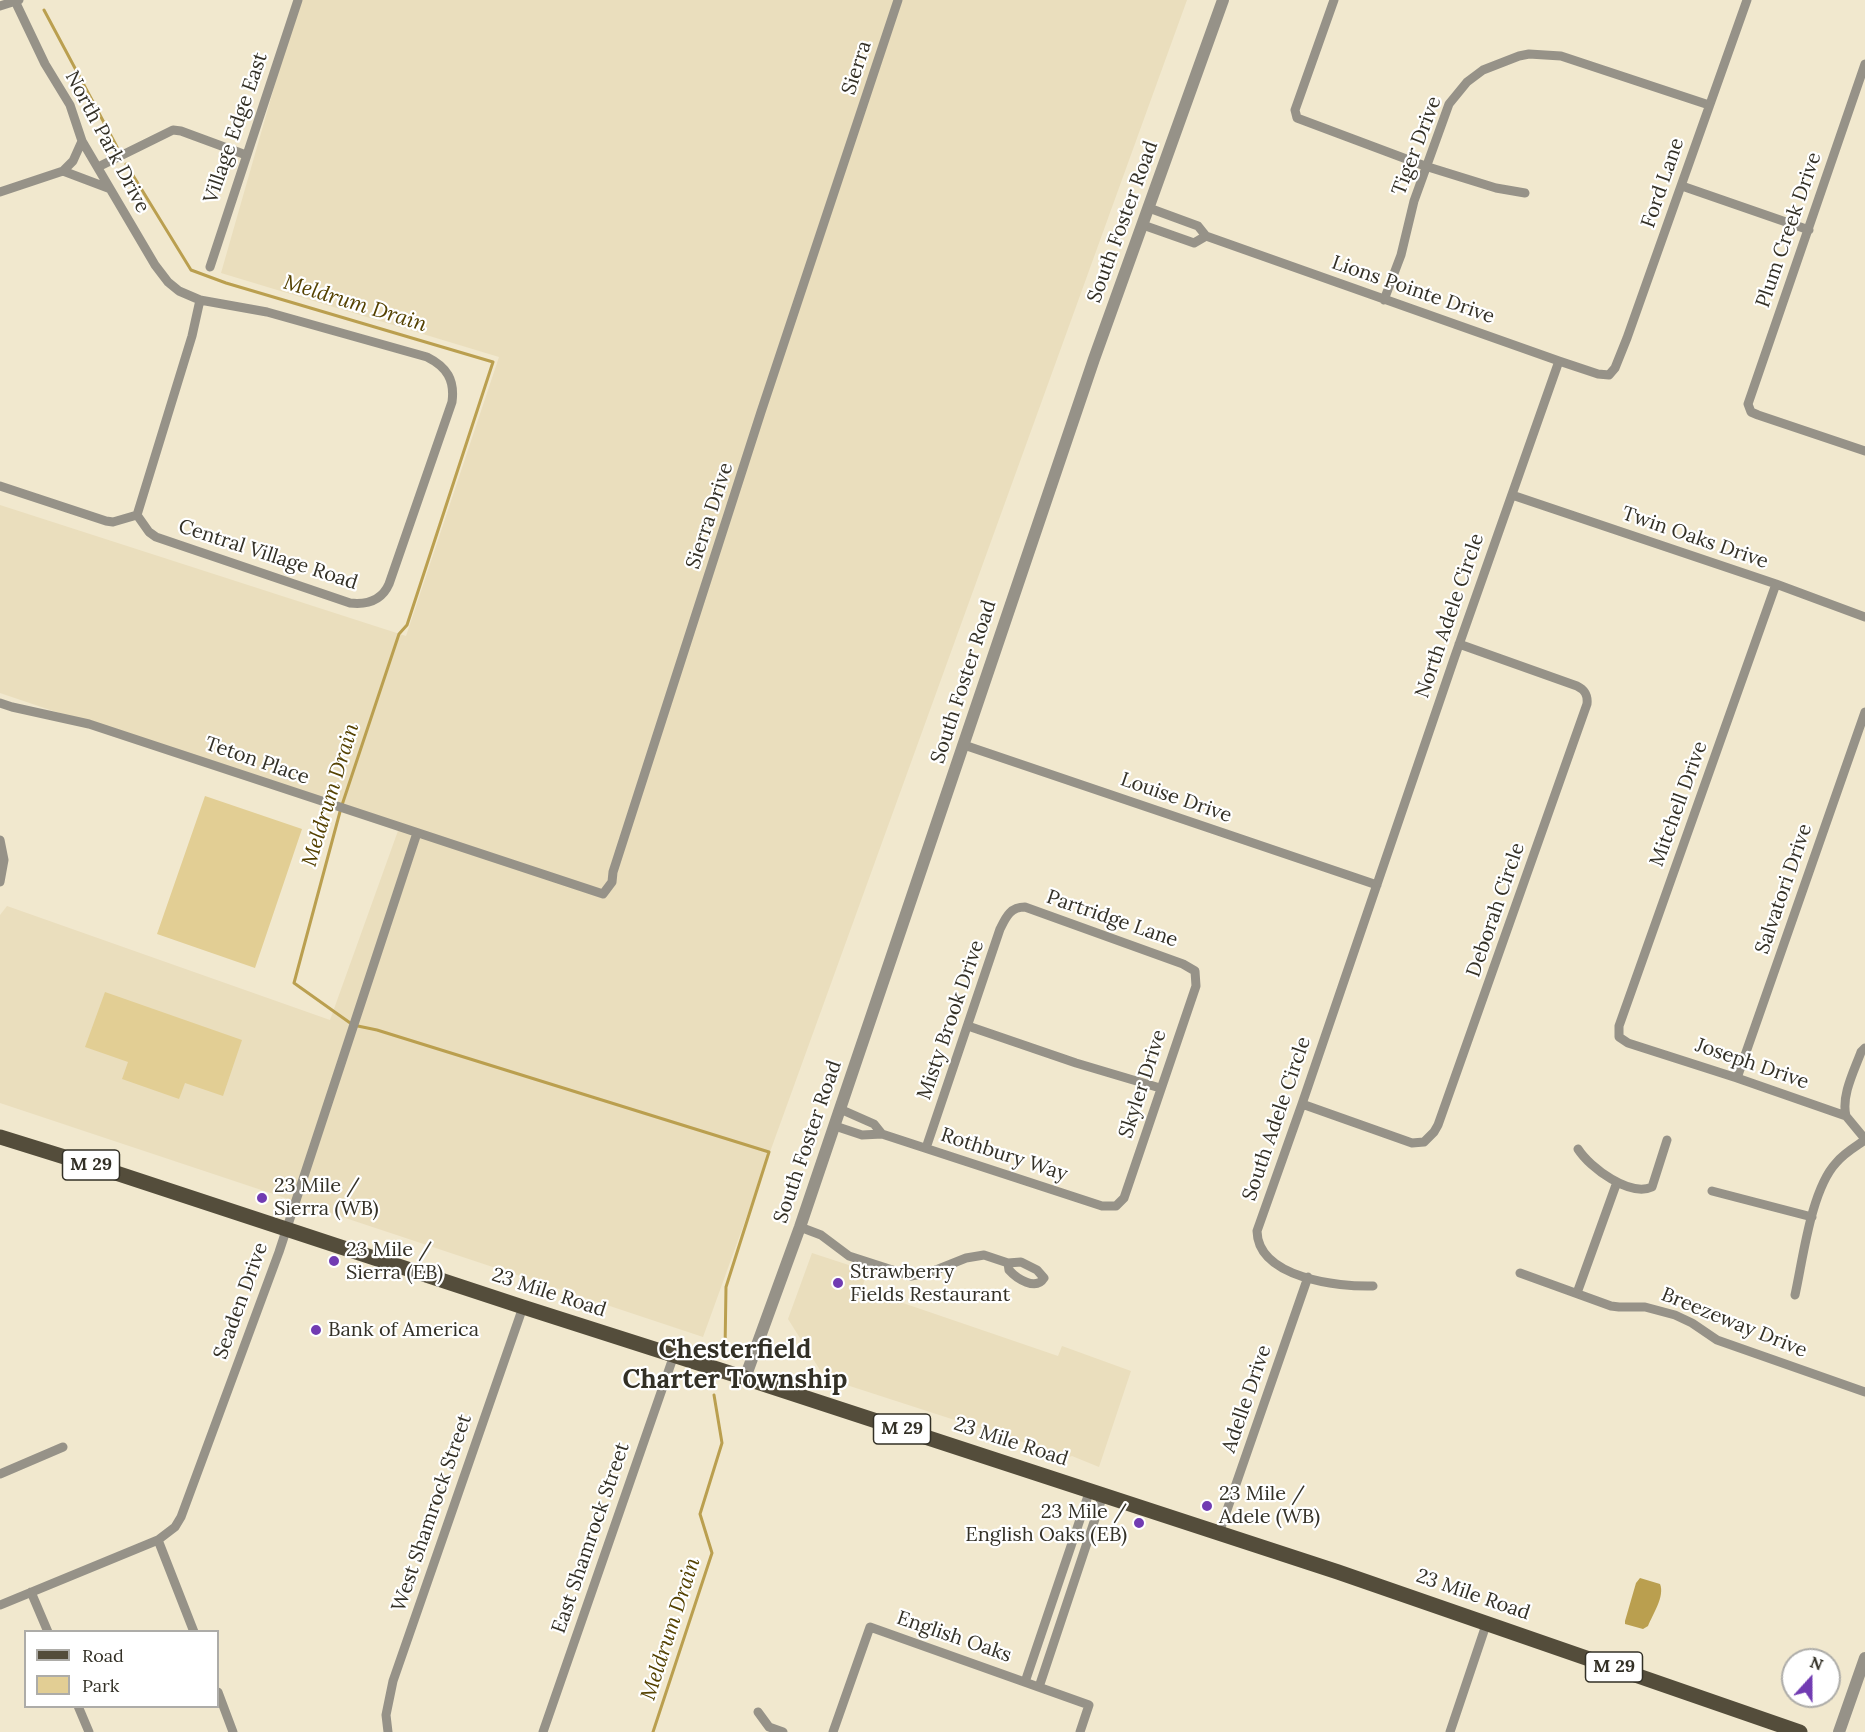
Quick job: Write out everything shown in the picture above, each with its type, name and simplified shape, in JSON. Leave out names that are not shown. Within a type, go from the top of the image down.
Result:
[{"type":"main road","name":"23 Mile Road","points":[[0,1137],[1097,1492],[1487,1622],[1800,1732]]},
{"type":"street","name":"Village Edge East","points":[[210,267],[298,0]]},
{"type":"street","name":"Sierra","points":[[850,147],[898,0]]},
{"type":"street","name":"South Foster Road","points":[[745,1378],[835,1126],[1094,359],[1222,0]]},
{"type":"street","points":[[1334,0],[1295,110],[1295,115],[1300,121],[1425,166],[1496,188],[1525,193]]},
{"type":"street","name":"Ford Lane","points":[[1609,375],[1616,368],[1621,356],[1747,0]]},
{"type":"street","points":[[0,6],[17,1]]},
{"type":"street","name":"North Park Drive","points":[[17,1],[45,64],[70,105],[82,141],[108,188],[162,275],[179,291],[200,300],[267,312],[427,357],[441,365],[450,377]]},
{"type":"street","name":"Tiger Drive","points":[[1384,300],[1401,255],[1425,166],[1449,104],[1457,93],[1483,69],[1519,56],[1541,54],[1571,58],[1709,105]]},
{"type":"street","name":"Plum Creek Drive","points":[[1865,64],[1749,397],[1748,408],[1758,416],[1865,451]]},
{"type":"street","points":[[98,167],[173,130],[246,154]]},
{"type":"street","points":[[0,192],[63,171],[73,161],[82,141]]},
{"type":"street","name":"Sierra Drive","points":[[603,894],[612,882],[613,872],[761,412],[850,147]]},
{"type":"street","points":[[63,171],[108,188]]},
{"type":"street","points":[[1682,186],[1809,230]]},
{"type":"street","points":[[1143,225],[1194,243],[1206,236],[1198,226],[1149,208]]},
{"type":"street","name":"Lions Pointe Drive","points":[[1206,236],[1559,361],[1600,375],[1609,375]]},
{"type":"street","points":[[0,486],[106,521],[113,522],[137,515],[192,336],[200,300]]},
{"type":"street","name":"North Adele Circle","points":[[1377,885],[1559,361]]},
{"type":"street","name":"Central Village Road","points":[[137,515],[148,532],[156,537],[350,603],[359,604],[377,599],[382,596],[389,584],[452,402],[450,377]]},
{"type":"street","name":"Twin Oaks Drive","points":[[1512,495],[1776,584],[1865,617]]},
{"type":"street","name":"Mitchell Drive","points":[[1618,1037],[1619,1026],[1776,584]]},
{"type":"street","name":"Deborah Circle","points":[[1302,1104],[1412,1143],[1424,1142],[1434,1132],[1460,1067],[1587,704],[1588,698],[1585,692],[1577,686],[1459,644]]},
{"type":"street","name":"Teton Place","points":[[0,703],[89,724],[603,894]]},
{"type":"street","name":"Salvatori Drive","points":[[1737,1078],[1865,712]]},
{"type":"street","name":"Louise Drive","points":[[964,745],[1377,885]]},
{"type":"street","name":"Seaden Drive","points":[[0,1605],[158,1540],[175,1527],[181,1517],[262,1299],[417,833]]},
{"type":"street","points":[[0,840],[4,860],[0,882]]},
{"type":"street","name":"South Adele Circle","points":[[1373,1286],[1344,1286],[1308,1278],[1280,1267],[1266,1255],[1257,1241],[1257,1231],[1377,885]]},
{"type":"street","name":"Partridge Lane","points":[[1015,909],[1025,908],[1183,964],[1195,971]]},
{"type":"street","name":"Misty Brook Drive","points":[[926,1148],[1000,929],[1009,912],[1015,909]]},
{"type":"street","name":"Skyler Drive","points":[[1116,1206],[1124,1198],[1196,986],[1195,971]]},
{"type":"street","points":[[968,1026],[1076,1063],[1160,1088]]},
{"type":"street","name":"Joseph Drive","points":[[1618,1037],[1628,1043],[1846,1116]]},
{"type":"street","points":[[1795,1295],[1820,1189],[1830,1170],[1847,1152],[1865,1140],[1846,1116],[1845,1102],[1861,1052],[1865,1048]]},
{"type":"street","name":"Rothbury Way","points":[[840,1109],[874,1124],[882,1134]]},
{"type":"street","name":"Rothbury Way","points":[[835,1126],[862,1135],[882,1134],[1102,1206],[1116,1206]]},
{"type":"street","points":[[1578,1149],[1589,1162],[1617,1182],[1643,1190],[1652,1187],[1667,1140]]},
{"type":"street","points":[[1577,1293],[1617,1182]]},
{"type":"street","points":[[1712,1191],[1812,1217]]},
{"type":"street","points":[[800,1227],[821,1235],[849,1256],[911,1276],[931,1272],[952,1262],[976,1256],[991,1256],[1008,1263],[1021,1262],[1037,1270],[1044,1278],[1039,1284],[1025,1281],[1012,1274],[1008,1263]]},
{"type":"street","name":"Breezeway Drive","points":[[1520,1273],[1619,1307],[1645,1307],[1675,1315],[1692,1323],[1717,1340],[1865,1392]]},
{"type":"street","name":"Adelle Drive","points":[[1219,1533],[1308,1278]]},
{"type":"street","name":"West Shamrock Street","points":[[388,1732],[386,1714],[393,1681],[523,1307]]},
{"type":"street","name":"East Shamrock Street","points":[[543,1732],[674,1355]]},
{"type":"street","points":[[0,1474],[63,1447]]},
{"type":"street","points":[[1039,1687],[1097,1492]]},
{"type":"street","name":"English Oaks","points":[[1025,1682],[1097,1492]]},
{"type":"street","points":[[158,1540],[193,1630]]},
{"type":"street","points":[[31,1592],[47,1630]]},
{"type":"street","points":[[1450,1732],[1487,1622]]},
{"type":"street","name":"English Oaks","points":[[833,1732],[870,1627],[1089,1705],[1080,1732]]},
{"type":"street","points":[[1839,1732],[1865,1658]]},
{"type":"street","points":[[219,1695],[233,1732]]},
{"type":"street","points":[[78,1708],[89,1732]]},
{"type":"street","points":[[758,1712],[770,1727],[783,1732]]},
{"type":"shaded area","points":[[299,0],[1187,0],[703,1337],[0,1103],[0,915],[7,906],[330,1020],[399,828],[0,693],[0,505],[406,636],[499,357],[221,273]]},
{"type":"shaded area","points":[[812,1253],[867,1271],[862,1289],[1058,1356],[1062,1346],[1131,1371],[1099,1467],[1072,1456],[1069,1457],[825,1378],[788,1319]]},
{"type":"shaded area","points":[[1640,1578],[1660,1584],[1661,1589],[1655,1611],[1648,1626],[1643,1629],[1625,1624],[1636,1583]]},
{"type":"green space","points":[[205,796],[302,829],[255,968],[157,934]]},
{"type":"green space","points":[[105,992],[242,1040],[223,1096],[185,1083],[179,1099],[122,1079],[128,1062],[85,1047]]},
{"type":"waterway","name":"Meldrum Drain","points":[[44,10],[117,147]]},
{"type":"waterway","name":"Meldrum Drain","points":[[126,164],[191,270],[226,283],[493,362],[407,625],[399,634],[341,808],[294,983],[353,1025],[377,1030],[769,1152],[726,1287],[725,1350]]},
{"type":"waterway","name":"Meldrum Drain","points":[[653,1732],[712,1553],[700,1514],[722,1443],[714,1395]]},
{"type":"place","name":"23 Mile / Sierra (WB)","points":[[262,1198]]},
{"type":"place","name":"23 Mile / Sierra (EB)","points":[[334,1261]]},
{"type":"place","name":"Strawberry Fields Restaurant","points":[[838,1283]]},
{"type":"place","name":"Bank of America","points":[[316,1330]]},
{"type":"place","name":"23 Mile / Adele (WB)","points":[[1207,1506]]},
{"type":"place","name":"23 Mile / English Oaks (EB)","points":[[1139,1523]]},
{"type":"district","name":"Chesterfield Charter Township","points":[[735,1366]]}]
